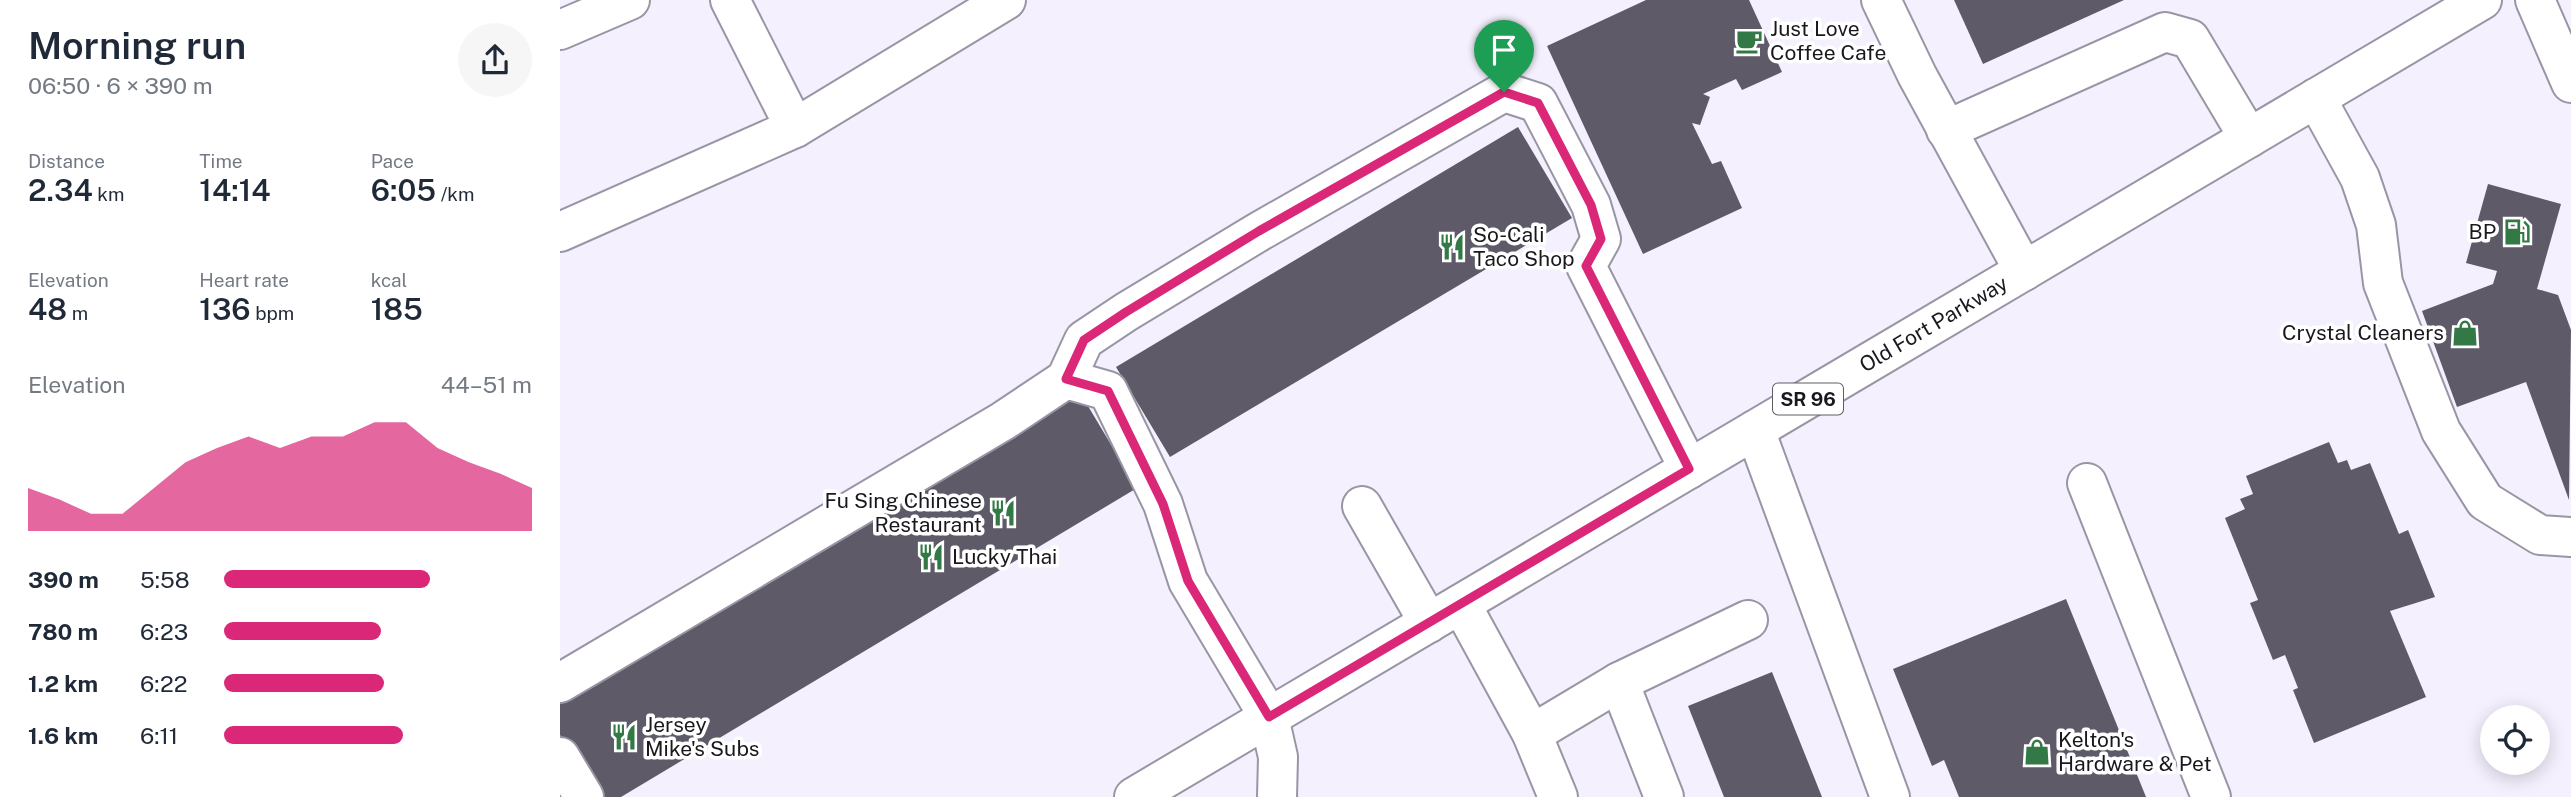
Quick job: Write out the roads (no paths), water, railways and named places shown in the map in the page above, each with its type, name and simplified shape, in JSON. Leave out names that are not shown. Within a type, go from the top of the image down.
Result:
[{"type":"main road","points":[[560,30],[630,0]]},
{"type":"main road","points":[[730,0],[795,128]]},
{"type":"main road","points":[[560,232],[795,128],[1006,0]]},
{"type":"main road","points":[[1881,0],[1947,130],[2024,271]]},
{"type":"main road","name":"Old Fort Parkway","points":[[1134,797],[2482,0]]},
{"type":"main road","points":[[2535,0],[2571,83]]},
{"type":"main road","points":[[1947,130],[2165,32],[2190,39],[2249,138]]},
{"type":"main road","points":[[560,683],[991,428],[1066,379],[1084,340],[1126,312],[1259,231],[1504,92],[1538,103],[1591,205],[1601,239],[1586,266],[1689,469]]},
{"type":"main road","points":[[2316,98],[2360,178],[2376,225],[2383,283],[2441,432],[2486,501],[2540,535],[2571,537]]},
{"type":"main road","points":[[1066,379],[1108,391],[1163,504],[1188,581],[1269,717],[1278,757],[1277,797]]},
{"type":"main road","points":[[1755,430],[1890,797]]},
{"type":"main road","points":[[2087,483],[2211,797]]},
{"type":"main road","points":[[1362,506],[1429,623]]},
{"type":"main road","points":[[1461,604],[1532,734],[1558,797]]},
{"type":"main road","points":[[1532,734],[1619,682],[1748,620]]},
{"type":"main road","points":[[1619,682],[1664,797]]},
{"type":"main road","points":[[560,757],[584,797]]},
{"type":"place","name":"Just Love Coffee Cafe","points":[[1749,41]]},
{"type":"place","name":"BP","points":[[2517,232]]},
{"type":"place","name":"So-Cali Taco Shop","points":[[1452,247]]},
{"type":"place","name":"Crystal Cleaners","points":[[2465,333]]},
{"type":"place","name":"Fu Sing Chinese Restaurant","points":[[1003,513]]},
{"type":"place","name":"Lucky Thai","points":[[931,557]]},
{"type":"place","name":"Jersey Mike's Subs","points":[[624,737]]},
{"type":"place","name":"Kelton's Hardware & Pet","points":[[2037,752]]}]
